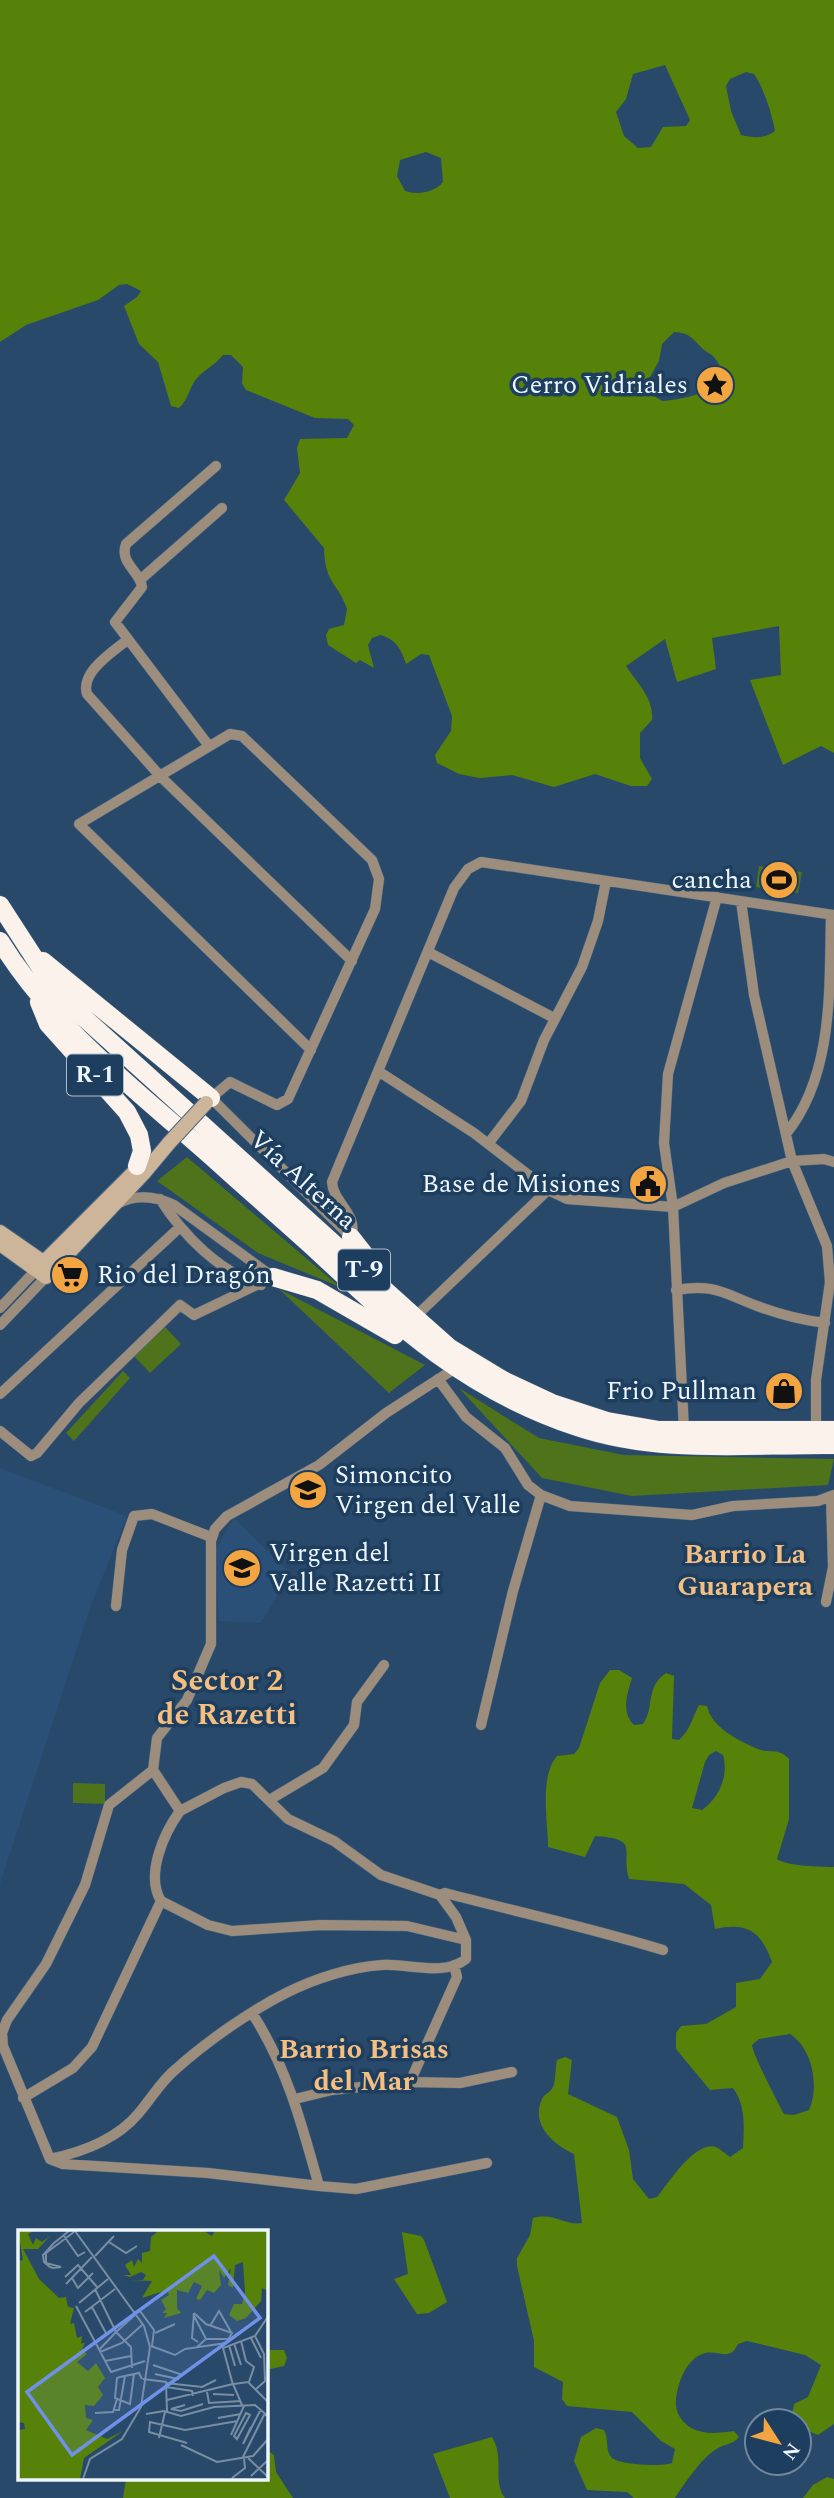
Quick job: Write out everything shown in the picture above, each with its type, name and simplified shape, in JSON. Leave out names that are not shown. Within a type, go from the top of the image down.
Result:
[{"type":"highway","name":"Vía Alterna","points":[[0,905],[70,1005],[415,1317],[472,1362],[552,1403],[607,1421],[659,1430],[825,1429]]},
{"type":"highway","name":"Vía Alterna","points":[[0,941],[34,989],[85,1044],[446,1371],[523,1407],[578,1428],[630,1441],[702,1446],[834,1445]]},
{"type":"highway","name":"T-9","points":[[25,943],[209,1101]]},
{"type":"highway","name":"R-1","points":[[34,989],[48,1024],[127,1112],[139,1135],[142,1151],[137,1166]]},
{"type":"highway","points":[[351,1237],[415,1317]]},
{"type":"highway","name":"T-9","points":[[267,1281],[317,1290],[446,1371]]},
{"type":"main road","points":[[45,1270],[113,1207],[164,1147],[209,1101]]},
{"type":"main road","points":[[45,1270],[137,1166],[164,1147]]},
{"type":"main road","points":[[1,1238],[45,1270]]},
{"type":"street","points":[[141,579],[125,559],[126,544],[216,466]]},
{"type":"street","points":[[209,746],[115,622],[139,595],[141,579],[222,508]]},
{"type":"street","points":[[127,640],[94,670],[86,684],[86,691],[161,777],[352,961]]},
{"type":"street","points":[[311,1050],[79,824],[230,734],[242,736],[375,864],[379,878],[375,909],[352,961],[311,1050],[288,1099],[281,1105],[270,1103],[230,1082],[209,1101],[351,1237]]},
{"type":"street","points":[[351,1237],[351,1220],[334,1192],[332,1182],[454,888],[464,873],[476,864],[833,915],[829,1064],[801,1117],[786,1133]]},
{"type":"street","points":[[488,1144],[521,1101],[554,1018],[588,954],[606,881]]},
{"type":"street","points":[[684,1430],[673,1207],[664,1143],[668,1074],[717,897]]},
{"type":"street","points":[[741,901],[754,995],[792,1161],[827,1246],[830,1282],[816,1381],[825,1429]]},
{"type":"street","points":[[428,953],[554,1018]]},
{"type":"street","points":[[378,1071],[488,1144],[548,1190],[567,1199],[673,1207],[724,1183],[792,1161],[834,1162]]},
{"type":"street","points":[[415,1317],[548,1190]]},
{"type":"street","points":[[113,1207],[128,1199],[160,1199],[179,1228],[230,1271],[267,1281]]},
{"type":"street","name":"T-9","points":[[160,1199],[189,1214],[267,1281]]},
{"type":"street","points":[[0,1394],[179,1228]]},
{"type":"street","points":[[0,1308],[45,1270]]},
{"type":"street","points":[[0,1325],[45,1270]]},
{"type":"street","points":[[0,1431],[31,1457],[79,1403],[180,1305],[194,1315],[267,1281]]},
{"type":"street","points":[[677,1290],[722,1290],[757,1306],[795,1318],[825,1323]]},
{"type":"street","points":[[180,1811],[153,1770],[157,1738],[187,1700],[211,1644],[211,1537],[215,1529],[227,1516],[319,1465],[446,1371],[460,1411],[502,1443],[521,1478],[541,1495],[570,1506],[692,1514],[733,1506],[786,1505],[832,1496],[833,1567],[826,1602]]},
{"type":"street","points":[[481,1725],[507,1616],[541,1495]]},
{"type":"street","points":[[116,1606],[122,1550],[134,1516],[152,1514],[211,1537]]},
{"type":"street","points":[[271,1799],[323,1768],[354,1725],[357,1702],[384,1665]]},
{"type":"street","points":[[153,1770],[108,1805],[85,1885],[46,1964],[7,2020],[2,2034],[3,2046],[50,2159],[63,2164],[208,2173],[356,2189],[487,2163]]},
{"type":"street","points":[[23,2098],[73,2068],[92,2047],[161,1902],[155,1880],[165,1832],[180,1811],[241,1782],[252,1784],[271,1799],[288,1819],[334,1841],[381,1875],[440,1895],[456,1917],[466,1940],[466,1959],[438,1968],[383,1965],[349,1970],[286,1993],[252,2013],[174,2069],[136,2117],[111,2136],[93,2147],[50,2159]]},
{"type":"street","points":[[440,1895],[445,1893],[554,1922],[585,1927],[663,1950]]},
{"type":"street","points":[[161,1902],[208,1926],[232,1931],[321,1925],[407,1926],[466,1940]]},
{"type":"street","points":[[410,2082],[457,1977],[454,1965]]},
{"type":"street","points":[[252,2013],[272,2045],[295,2099],[319,2186]]},
{"type":"street","points":[[295,2099],[332,2090],[410,2082],[460,2083],[512,2073]]},
{"type":"shaded area","points":[[0,1468],[127,1516],[90,1608],[0,1884]]},
{"type":"shaded area","points":[[234,1518],[291,1574],[261,1623],[219,1621],[214,1552]]},
{"type":"green space","points":[[0,0],[834,0],[834,753],[821,746],[783,765],[750,680],[781,675],[779,626],[712,638],[716,669],[677,682],[665,639],[626,666],[644,691],[652,712],[652,720],[640,733],[640,758],[652,779],[647,786],[631,786],[595,774],[554,787],[512,775],[480,778],[459,774],[437,763],[435,755],[451,731],[452,716],[429,655],[421,654],[406,664],[397,645],[380,635],[372,638],[368,645],[374,668],[360,660],[356,663],[328,645],[326,635],[329,629],[344,625],[347,609],[329,576],[324,548],[284,500],[300,473],[297,448],[300,439],[347,438],[354,425],[348,419],[315,418],[246,390],[242,383],[243,367],[231,355],[223,355],[200,375],[179,408],[171,406],[158,362],[139,344],[124,306],[141,291],[127,284],[119,285],[98,300],[26,325],[0,342]],"holes":[[[665,65],[690,120],[686,126],[663,127],[651,147],[638,148],[624,136],[616,112],[626,99],[633,74]],[[746,72],[754,74],[767,101],[775,131],[759,137],[741,135],[731,111],[726,86],[730,79]],[[426,152],[441,158],[443,182],[435,189],[425,192],[405,191],[397,176],[400,160]],[[674,332],[689,336],[714,357],[720,368],[720,377],[715,385],[695,395],[662,401],[648,392],[646,384],[659,361],[662,344]]]},
{"type":"green space","name":"cancha","points":[[759,866],[802,872],[798,893],[756,887]]},
{"type":"green space","points":[[187,1157],[340,1287],[258,1253],[157,1181]]},
{"type":"green space","points":[[279,1289],[425,1365],[389,1393]]},
{"type":"green space","points":[[165,1327],[181,1344],[150,1373],[134,1356]]},
{"type":"green space","points":[[123,1371],[130,1378],[74,1441],[66,1433]]},
{"type":"green space","points":[[459,1388],[539,1438],[624,1455],[834,1459],[828,1485],[632,1496],[542,1478]]},
{"type":"green space","points":[[610,1670],[619,1670],[632,1678],[626,1709],[634,1725],[643,1724],[647,1718],[655,1684],[659,1679],[666,1673],[674,1676],[672,1739],[679,1740],[683,1736],[699,1705],[707,1706],[720,1727],[735,1737],[758,1749],[785,1755],[789,1759],[789,1819],[777,1859],[796,1865],[834,1867],[834,2424],[818,2435],[813,2433],[813,2407],[793,2407],[794,2404],[808,2397],[821,2365],[805,2355],[747,2341],[738,2344],[728,2354],[710,2352],[698,2356],[688,2366],[678,2387],[676,2405],[680,2417],[691,2428],[701,2432],[734,2431],[739,2437],[704,2459],[675,2498],[634,2498],[627,2492],[587,2490],[574,2461],[581,2437],[596,2428],[604,2430],[611,2457],[622,2462],[660,2465],[672,2463],[675,2449],[661,2441],[632,2412],[567,2406],[562,2399],[563,2382],[534,2367],[534,2341],[517,2258],[530,2235],[533,2218],[547,2217],[582,2223],[574,2154],[546,2133],[539,2117],[539,2108],[543,2097],[553,2087],[557,2060],[565,2057],[572,2060],[568,2094],[617,2117],[629,2150],[633,2179],[649,2199],[657,2197],[683,2164],[699,2150],[716,2147],[730,2157],[743,2148],[743,2116],[737,2095],[733,2088],[710,2090],[676,2049],[676,2033],[681,2026],[706,2024],[736,2007],[736,1983],[760,1979],[772,1962],[763,1943],[751,1931],[736,1927],[715,1929],[711,1905],[684,1884],[629,1879],[626,1848],[619,1840],[595,1836],[585,1857],[548,1847],[546,1787],[551,1765],[557,1756],[574,1754],[579,1748],[600,1683]],"holes":[[[716,1751],[723,1755],[725,1771],[718,1793],[702,1810],[692,1808],[709,1755]],[[790,2034],[798,2040],[809,2058],[814,2090],[809,2110],[794,2115],[784,2114],[752,2045],[759,2039]]]},
{"type":"green space","points":[[73,1783],[105,1784],[105,1804],[73,1803]]},
{"type":"green space","points":[[402,2232],[421,2236],[424,2240],[447,2302],[429,2313],[417,2314],[394,2279],[408,2274]]},
{"type":"green space","points":[[268,2350],[284,2350],[287,2358],[284,2366],[268,2370]]},
{"type":"green space","points":[[492,2437],[498,2453],[499,2485],[505,2498],[450,2498],[433,2454]]},
{"type":"green space","points":[[268,2451],[274,2455],[276,2472],[293,2498],[123,2498],[126,2480],[268,2480]]},
{"type":"green space","points":[[827,2477],[834,2479],[834,2498],[803,2498],[813,2485]]},
{"type":"place","name":"Cerro Vidriales","points":[[715,385]]},
{"type":"place","name":"cancha","points":[[779,880]]},
{"type":"place","name":"Base de Misiones","points":[[648,1184]]},
{"type":"place","name":"Rio del Dragón","points":[[70,1275]]},
{"type":"place","name":"Frio Pullman","points":[[784,1391]]},
{"type":"place","name":"Simoncito Virgen del Valle","points":[[308,1490]]},
{"type":"place","name":"Virgen del Valle Razetti II","points":[[242,1568]]},
{"type":"district","name":"Barrio La Guarapera","points":[[745,1570]]},
{"type":"district","name":"Sector 2 de Razetti","points":[[227,1698]]},
{"type":"district","name":"Barrio Brisas del Mar","points":[[364,2065]]}]
